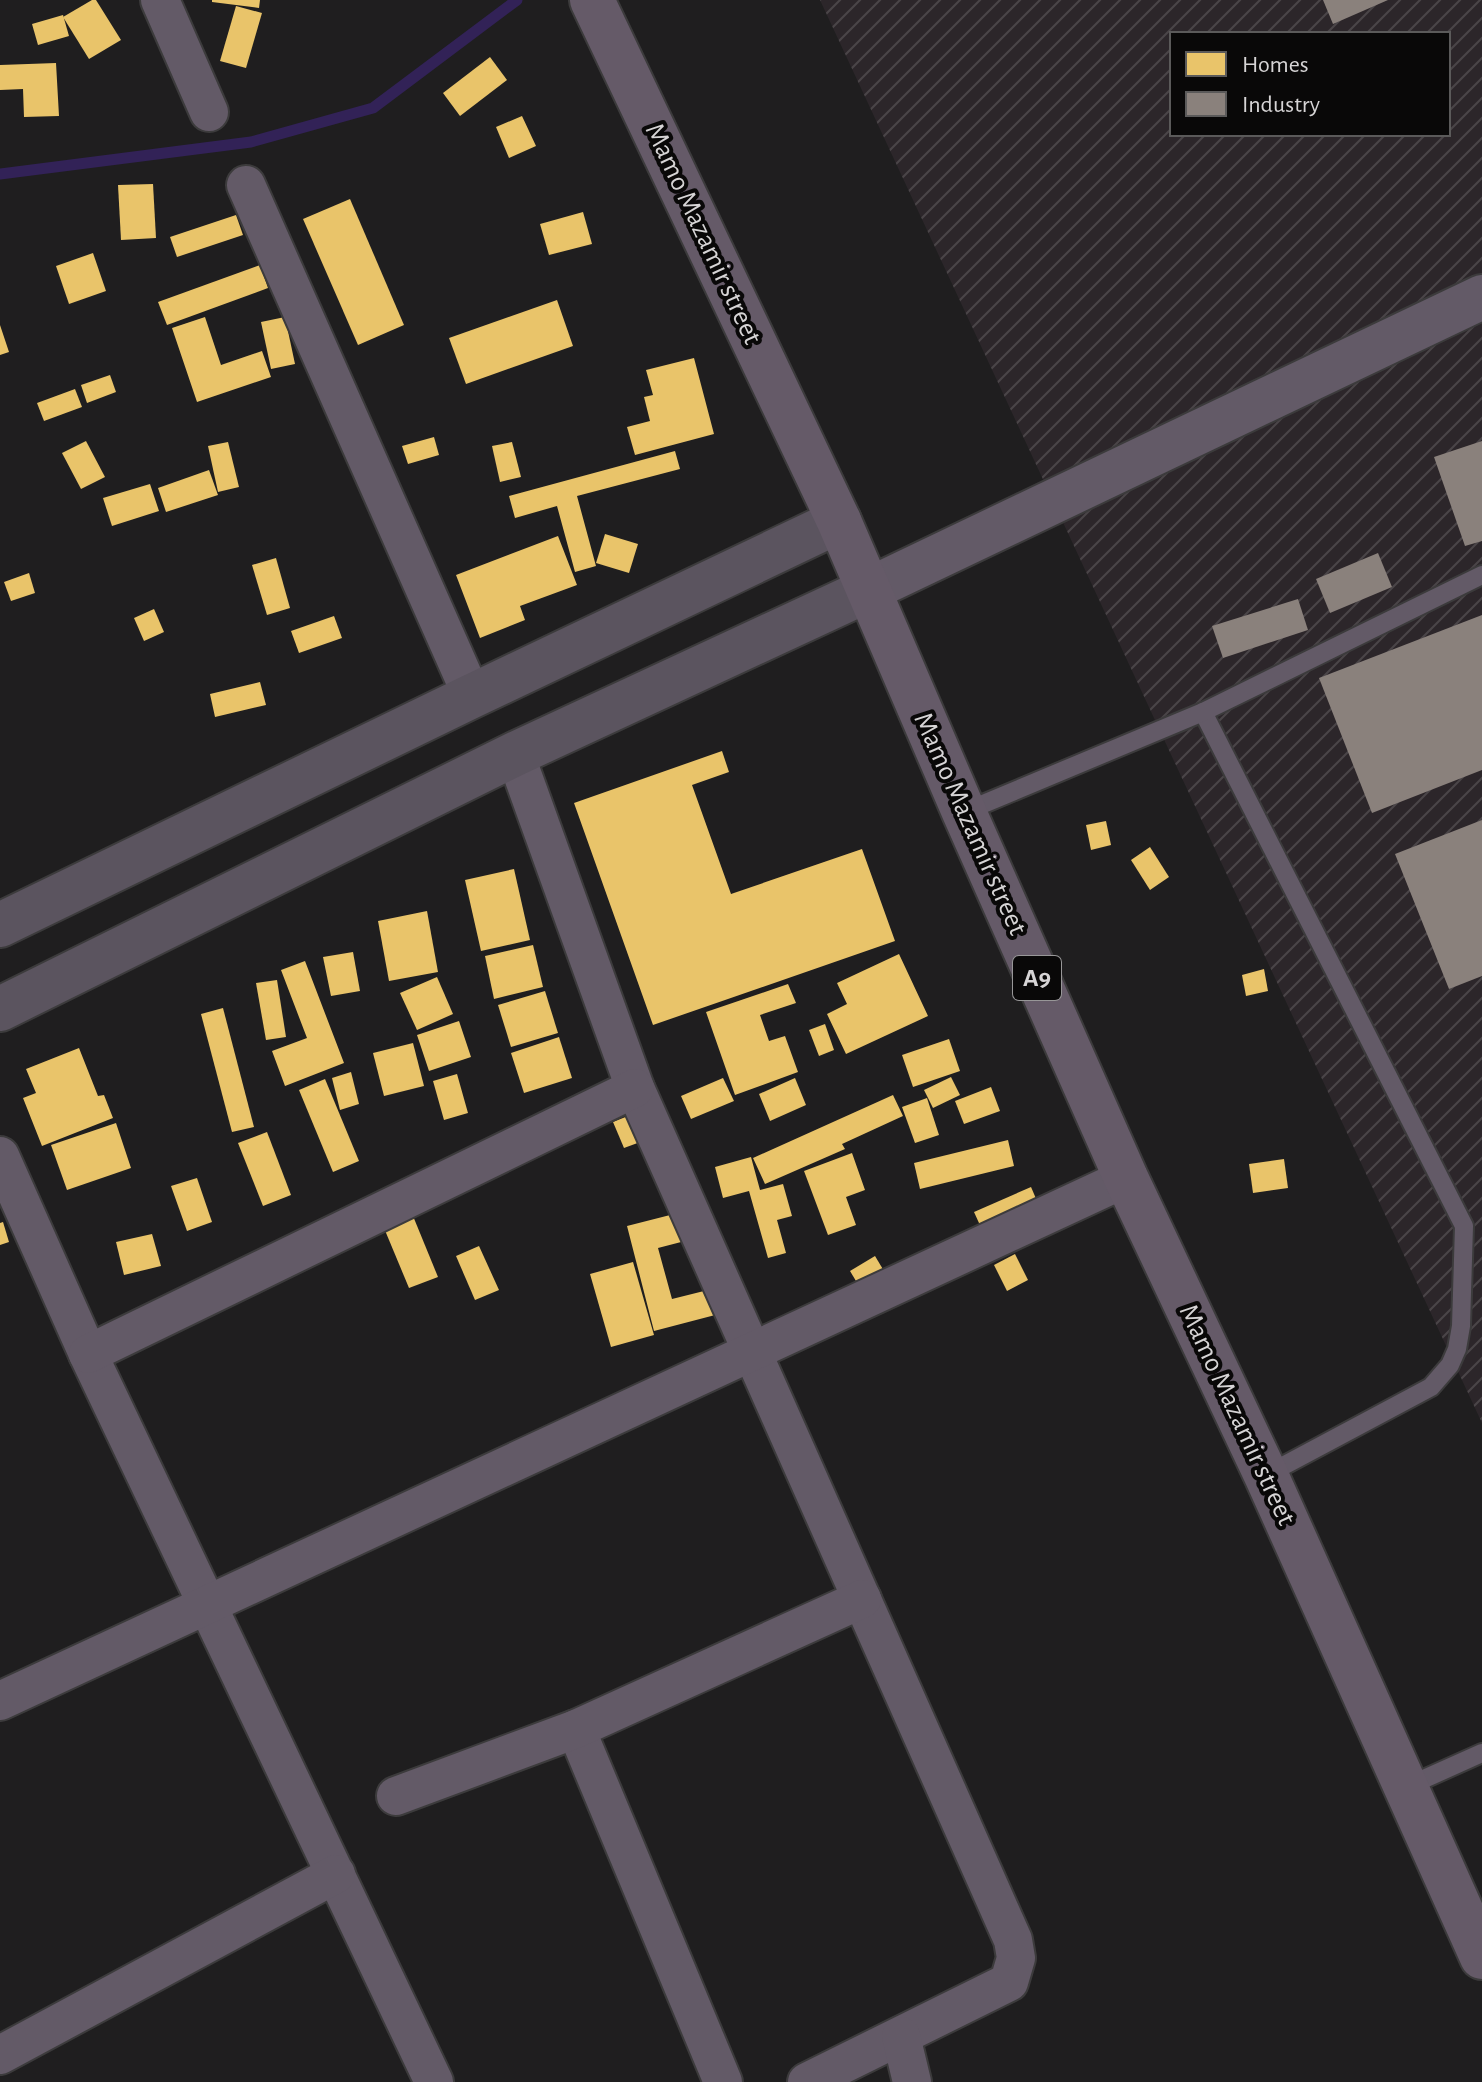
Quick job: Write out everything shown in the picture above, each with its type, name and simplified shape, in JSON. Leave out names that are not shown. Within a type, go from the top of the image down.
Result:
[{"type":"main road","name":"Mamo Mazamir street","points":[[599,2],[839,521],[1126,1178],[1266,1475],[1482,1957]]},
{"type":"main road","points":[[0,925],[839,521]]},
{"type":"main road","points":[[0,1009],[515,754],[868,590]]},
{"type":"street","points":[[160,0],[209,112]]},
{"type":"street","points":[[246,185],[472,696]]},
{"type":"street","points":[[868,590],[1482,297]]},
{"type":"street","points":[[515,754],[635,1088],[1013,1940],[1016,1958],[1009,1982],[807,2082]]},
{"type":"street","points":[[88,1354],[635,1088]]},
{"type":"street","points":[[0,1156],[88,1354],[434,2082]]},
{"type":"street","points":[[0,1701],[1126,1178]]},
{"type":"street","points":[[396,1796],[576,1729],[862,1599]]},
{"type":"street","points":[[576,1729],[723,2082]]},
{"type":"street","points":[[0,2055],[336,1874]]},
{"type":"street","points":[[901,2036],[912,2082]]},
{"type":"lane","points":[[964,812],[1203,712],[1482,575]]},
{"type":"lane","points":[[1203,712],[1464,1226],[1461,1326],[1450,1365],[1431,1387],[1266,1475]]},
{"type":"lane","points":[[1464,1226],[1482,1217]]},
{"type":"lane","points":[[1406,1787],[1482,1753]]},
{"type":"shaded area","points":[[820,0],[1482,0],[1482,1423]]},
{"type":"building: Homes","points":[[96,0],[121,40],[89,59],[63,17]]},
{"type":"building: Homes","points":[[212,0],[260,0],[259,8]]},
{"type":"building: Homes","points":[[236,6],[262,13],[246,68],[220,61]]},
{"type":"building: Homes","points":[[63,15],[69,36],[38,45],[32,24]]},
{"type":"building: Homes","points":[[490,57],[507,80],[460,116],[443,93]]},
{"type":"building: Homes","points":[[56,63],[59,116],[24,117],[23,89],[0,90],[0,65]]},
{"type":"building: Homes","points":[[522,116],[536,146],[509,158],[496,127]]},
{"type":"building: Homes","points":[[153,184],[156,238],[121,240],[118,185]]},
{"type":"building: Homes","points":[[350,199],[404,325],[358,345],[303,219]]},
{"type":"building: Homes","points":[[583,212],[592,244],[549,255],[540,224]]},
{"type":"building: Homes","points":[[236,215],[243,235],[177,257],[170,237]]},
{"type":"building: Homes","points":[[93,253],[106,291],[69,304],[56,266]]},
{"type":"building: Homes","points":[[260,265],[268,288],[167,325],[158,302]]},
{"type":"building: Homes","points":[[557,300],[573,346],[466,384],[449,338]]},
{"type":"building: Homes","points":[[205,317],[221,365],[262,351],[271,377],[197,402],[172,328]]},
{"type":"building: Homes","points":[[285,317],[295,364],[271,369],[261,322]]},
{"type":"building: Homes","points":[[0,325],[9,352],[0,355]]},
{"type":"building: Homes","points":[[694,358],[714,434],[635,455],[627,427],[650,421],[644,397],[653,395],[646,370]]},
{"type":"building: Homes","points":[[110,375],[116,392],[87,403],[81,385]]},
{"type":"building: Homes","points":[[75,389],[82,407],[44,421],[37,403]]},
{"type":"building: Homes","points":[[434,437],[439,455],[408,464],[402,446]]},
{"type":"building: Homes","points":[[86,441],[105,477],[81,489],[62,453]]},
{"type":"building: Homes","points":[[228,442],[239,487],[218,492],[208,446]]},
{"type":"building: Homes","points":[[512,442],[521,477],[500,482],[492,446]]},
{"type":"building: Homes","points":[[675,451],[680,469],[577,496],[596,566],[575,572],[557,506],[515,518],[509,496]]},
{"type":"building: Homes","points":[[209,470],[218,495],[166,512],[158,488]]},
{"type":"building: Homes","points":[[150,484],[159,511],[112,526],[103,498]]},
{"type":"building: Homes","points":[[605,534],[638,544],[629,573],[596,563]]},
{"type":"building: Homes","points":[[558,536],[577,585],[520,606],[525,620],[480,638],[456,575]]},
{"type":"building: Homes","points":[[276,558],[290,608],[267,615],[252,565]]},
{"type":"building: Homes","points":[[29,573],[35,593],[11,601],[4,582]]},
{"type":"building: Homes","points":[[154,609],[164,632],[144,641],[134,618]]},
{"type":"building: Homes","points":[[334,616],[342,638],[299,653],[291,631]]},
{"type":"building: Homes","points":[[260,682],[266,705],[215,717],[210,694]]},
{"type":"building: Homes","points":[[722,751],[729,772],[692,785],[731,894],[862,849],[895,941],[653,1025],[574,803]]},
{"type":"building: Homes","points":[[1106,821],[1111,845],[1091,850],[1086,825]]},
{"type":"building: Homes","points":[[1150,847],[1169,877],[1150,890],[1131,860]]},
{"type":"building: Homes","points":[[514,869],[530,940],[481,951],[465,880]]},
{"type":"building: Homes","points":[[427,911],[438,972],[389,981],[378,921]]},
{"type":"building: Homes","points":[[533,945],[543,987],[494,999],[485,956]]},
{"type":"building: Homes","points":[[353,952],[360,991],[331,996],[323,957]]},
{"type":"building: Homes","points":[[899,954],[928,1016],[846,1054],[827,1014],[847,1004],[837,983]]},
{"type":"building: Homes","points":[[305,961],[344,1063],[285,1086],[272,1051],[307,1038],[281,970]]},
{"type":"building: Homes","points":[[1264,969],[1268,991],[1246,996],[1242,975]]},
{"type":"building: Homes","points":[[437,977],[453,1014],[417,1030],[400,993]]},
{"type":"building: Homes","points":[[277,980],[286,1037],[266,1040],[256,983]]},
{"type":"building: Homes","points":[[788,984],[796,1003],[760,1015],[769,1041],[785,1036],[798,1072],[735,1095],[706,1012]]},
{"type":"building: Homes","points":[[545,991],[558,1033],[511,1047],[498,1005]]},
{"type":"building: Homes","points":[[223,1008],[254,1127],[232,1132],[201,1014]]},
{"type":"building: Homes","points":[[459,1021],[471,1057],[429,1071],[417,1035]]},
{"type":"building: Homes","points":[[825,1024],[834,1050],[819,1056],[809,1030]]},
{"type":"building: Homes","points":[[559,1037],[572,1078],[524,1093],[511,1053]]},
{"type":"building: Homes","points":[[949,1039],[960,1071],[913,1087],[902,1055]]},
{"type":"building: Homes","points":[[413,1043],[424,1086],[384,1096],[373,1053]]},
{"type":"building: Homes","points":[[79,1048],[98,1096],[104,1095],[113,1118],[42,1146],[23,1098],[36,1093],[26,1069]]},
{"type":"building: Homes","points":[[351,1072],[359,1104],[340,1110],[332,1078]]},
{"type":"building: Homes","points":[[457,1074],[468,1113],[444,1120],[433,1081]]},
{"type":"building: Homes","points":[[951,1077],[960,1095],[933,1108],[924,1090]]},
{"type":"building: Homes","points":[[723,1078],[734,1101],[691,1119],[681,1096]]},
{"type":"building: Homes","points":[[795,1078],[806,1105],[770,1121],[759,1094]]},
{"type":"building: Homes","points":[[325,1079],[359,1161],[333,1172],[299,1090]]},
{"type":"building: Homes","points":[[991,1087],[1000,1111],[964,1124],[955,1101]]},
{"type":"building: Homes","points":[[893,1095],[903,1116],[842,1144],[845,1149],[765,1184],[753,1158]]},
{"type":"building: Homes","points":[[927,1098],[939,1135],[915,1143],[902,1107]]},
{"type":"building: Homes","points":[[633,1114],[643,1141],[624,1148],[613,1122]]},
{"type":"building: Homes","points":[[116,1123],[131,1168],[67,1190],[51,1145]]},
{"type":"building: Homes","points":[[267,1132],[291,1195],[263,1206],[238,1143]]},
{"type":"building: Homes","points":[[1008,1140],[1014,1166],[920,1189],[914,1163]]},
{"type":"building: Homes","points":[[852,1153],[865,1190],[846,1197],[856,1225],[828,1235],[804,1171]]},
{"type":"building: Homes","points":[[751,1157],[760,1190],[783,1184],[792,1216],[777,1220],[786,1253],[768,1258],[749,1191],[723,1198],[715,1167]]},
{"type":"building: Homes","points":[[1284,1159],[1288,1188],[1253,1193],[1249,1164]]},
{"type":"building: Homes","points":[[197,1178],[212,1222],[187,1231],[171,1186]]},
{"type":"building: Homes","points":[[1031,1187],[1050,1231],[994,1256],[974,1212]]},
{"type":"building: Homes","points":[[678,1213],[685,1241],[658,1248],[672,1299],[712,1289],[719,1314],[654,1331],[627,1226]]},
{"type":"building: Homes","points":[[413,1216],[438,1277],[409,1288],[384,1228]]},
{"type":"building: Homes","points":[[3,1222],[9,1242],[0,1245],[0,1223]]},
{"type":"building: Homes","points":[[152,1234],[161,1266],[124,1275],[116,1242]]},
{"type":"building: Homes","points":[[479,1246],[499,1290],[475,1300],[456,1256]]},
{"type":"building: Homes","points":[[1015,1254],[1028,1280],[1007,1291],[994,1265]]},
{"type":"building: Homes","points":[[875,1256],[899,1296],[874,1311],[850,1271]]},
{"type":"building: Homes","points":[[633,1262],[654,1335],[611,1347],[590,1274]]},
{"type":"building: Industry","points":[[1323,0],[1388,0],[1333,24]]},
{"type":"building: Industry","points":[[1482,441],[1482,541],[1465,546],[1434,457]]},
{"type":"building: Industry","points":[[1378,553],[1392,587],[1330,613],[1316,579]]},
{"type":"building: Industry","points":[[1298,599],[1308,630],[1223,658],[1212,626]]},
{"type":"building: Industry","points":[[1482,615],[1482,770],[1372,813],[1319,678]]},
{"type":"building: Industry","points":[[1482,820],[1482,976],[1449,989],[1395,854]]},
{"type":"waterway","points":[[0,174],[251,142],[373,108],[517,0]]}]
